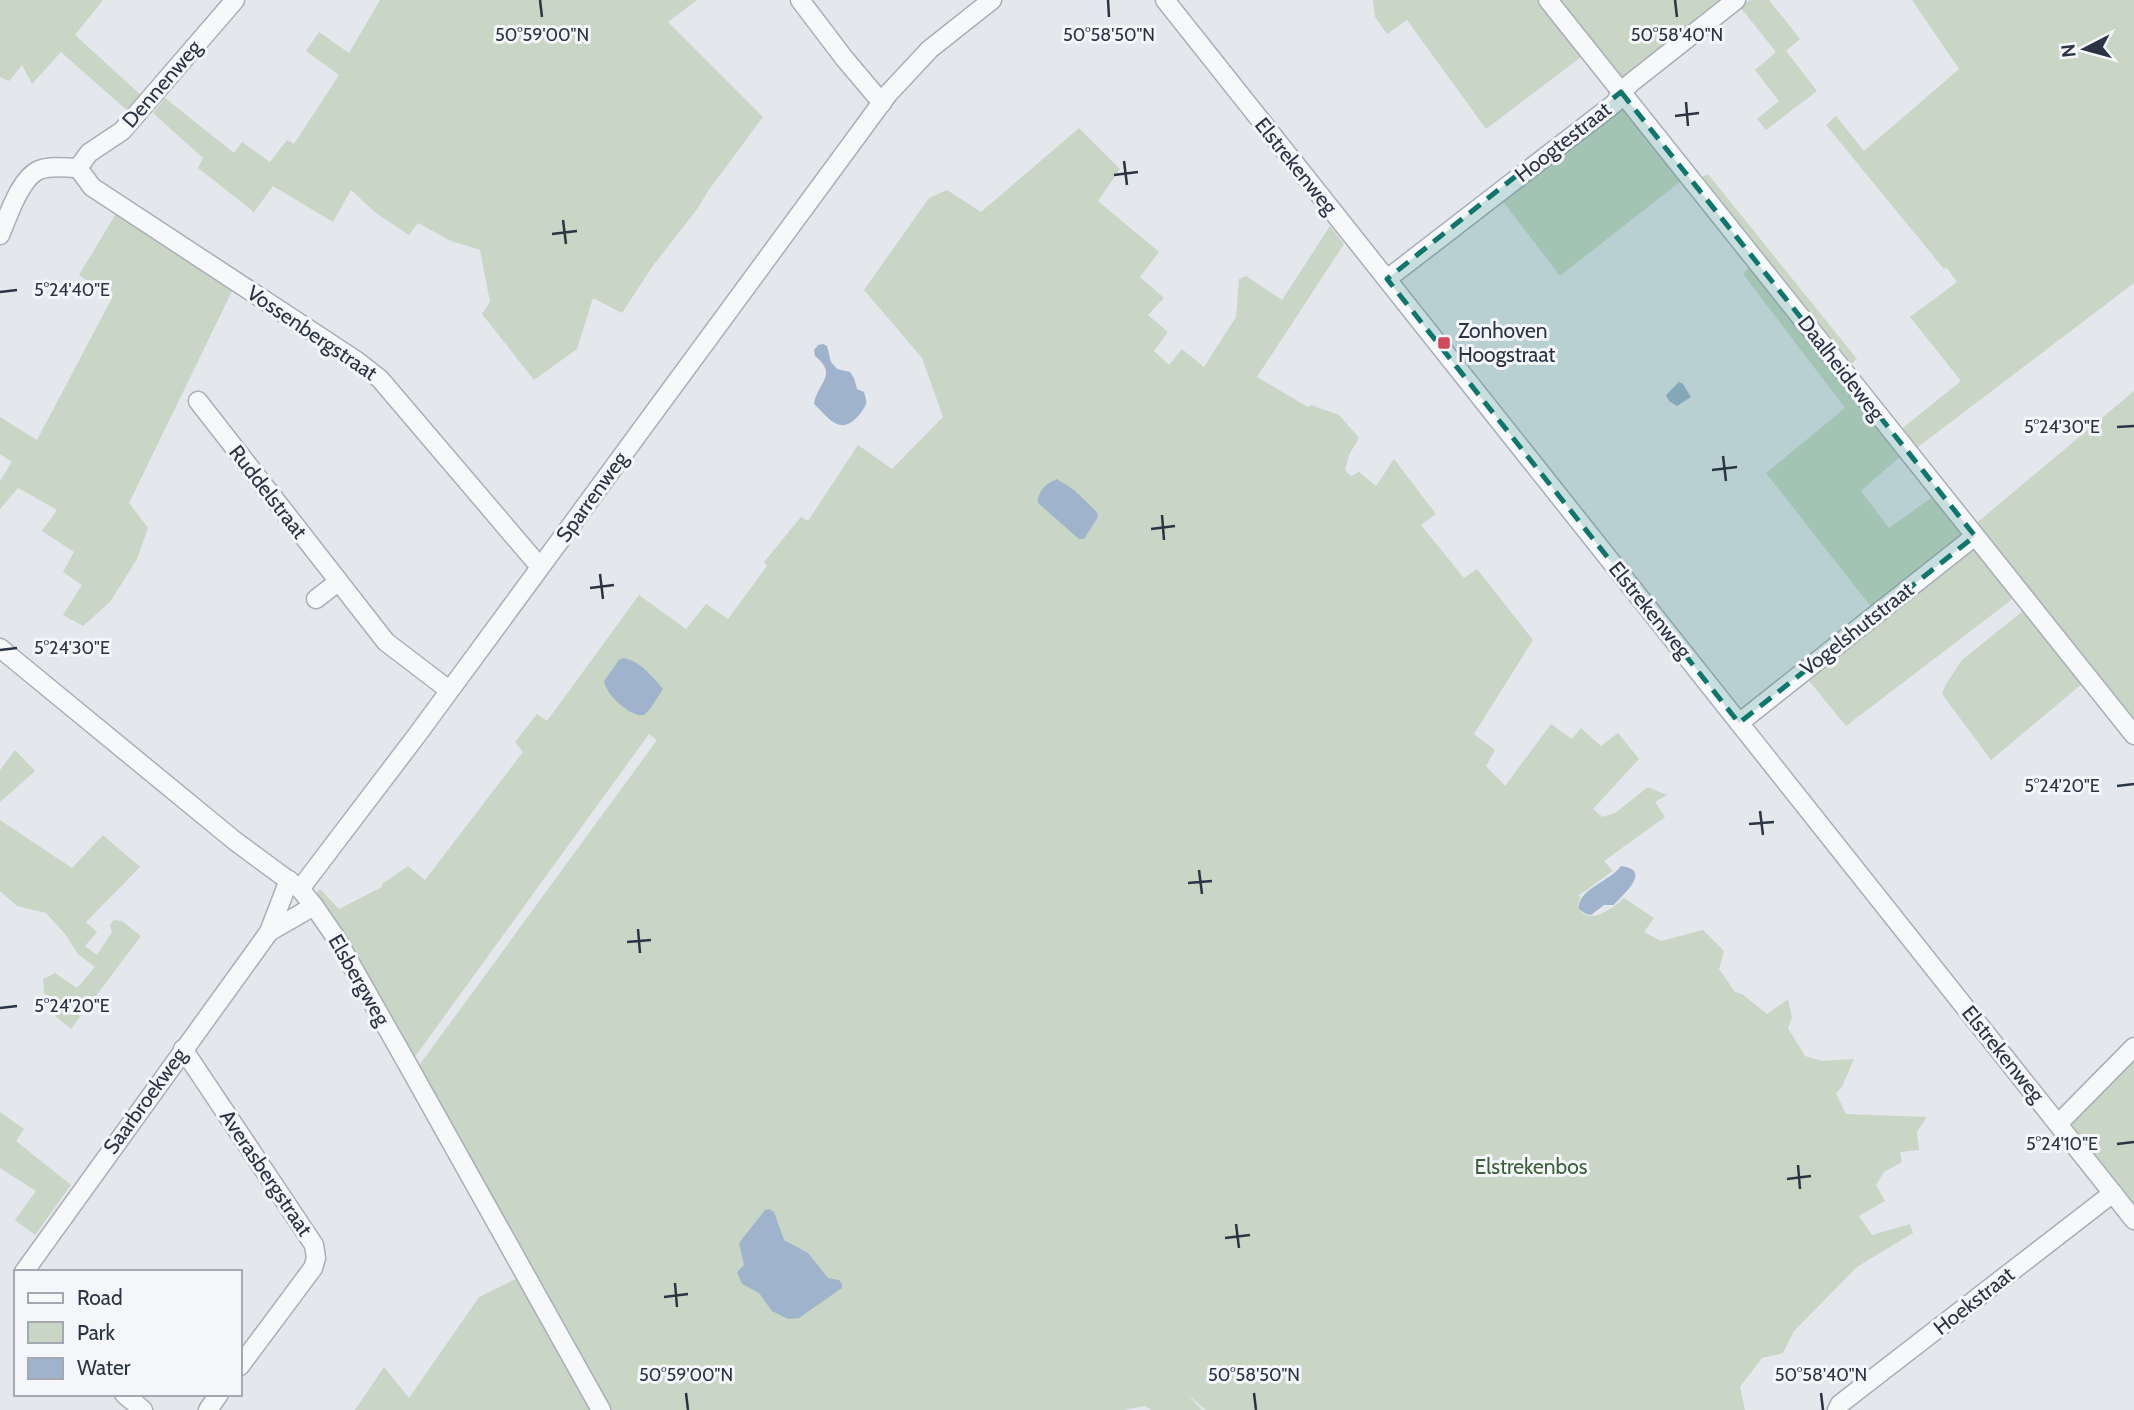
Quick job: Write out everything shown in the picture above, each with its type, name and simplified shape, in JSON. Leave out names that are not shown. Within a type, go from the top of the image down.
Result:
[{"type":"street","name":"Dennenweg","points":[[78,168],[89,153],[122,131],[235,0]]},
{"type":"street","points":[[800,0],[882,103]]},
{"type":"street","name":"Sparrenweg","points":[[294,885],[449,691],[882,103],[930,49],[992,0]]},
{"type":"street","name":"Elstrekenweg","points":[[1165,0],[2134,1220]]},
{"type":"street","name":"Daalheideweg","points":[[1548,0],[2134,735]]},
{"type":"street","name":"Hoogtestraat","points":[[1387,279],[1615,103],[1621,92],[1736,0]]},
{"type":"street","points":[[0,235],[22,185],[37,170],[52,167],[78,168]]},
{"type":"street","name":"Vossenbergstraat","points":[[78,168],[92,187],[357,361],[380,379],[540,567]]},
{"type":"street","name":"Ruddelstraat","points":[[198,401],[386,642],[449,691]]},
{"type":"street","name":"Vogelshutstraat","points":[[1739,723],[1975,536]]},
{"type":"street","points":[[316,599],[338,582]]},
{"type":"street","name":"Elsbergweg","points":[[0,648],[235,841],[294,885],[314,906],[336,937],[601,1410]]},
{"type":"street","name":"Saarbroekweg","points":[[25,1270],[269,932],[294,885]]},
{"type":"street","name":"Saarbroekweg","points":[[269,932],[314,906]]},
{"type":"street","points":[[2059,1124],[2134,1047]]},
{"type":"street","name":"Averasbergstraat","points":[[183,1049],[314,1245],[316,1258],[313,1268],[242,1363]]},
{"type":"street","name":"Hoekstraat","points":[[1837,1410],[1840,1404],[2113,1193]]},
{"type":"street","points":[[126,1396],[142,1410]]},
{"type":"highlighted area","points":[[1621,92],[1975,536],[1739,723],[1387,279]]},
{"type":"green space","points":[[0,0],[103,0],[75,35],[144,98],[130,113],[61,52],[32,84],[22,65],[9,81],[0,77]]},
{"type":"green space","points":[[380,0],[697,0],[668,22],[763,117],[652,267],[622,313],[593,298],[577,349],[534,380],[482,314],[490,302],[480,250],[451,241],[418,223],[409,235],[376,213],[351,190],[333,222],[273,186],[254,212],[198,168],[203,158],[153,113],[165,98],[234,153],[242,142],[270,162],[287,140],[294,144],[339,75],[306,51],[319,32],[349,53]]},
{"type":"green space","points":[[1373,0],[1537,0],[1581,57],[1486,129],[1407,20],[1387,34],[1375,17]]},
{"type":"green space","points":[[1556,0],[1724,0],[1628,76],[1620,79]]},
{"type":"green space","points":[[1750,0],[1769,0],[1800,39],[1786,51],[1817,91],[1766,130],[1757,119],[1779,101],[1755,70],[1776,52],[1740,7]]},
{"type":"green space","points":[[1912,0],[2134,0],[2134,283],[1914,450],[1899,431],[1961,381],[1910,317],[1957,282],[1826,125],[1836,116],[1864,151],[1959,69]]},
{"type":"green space","points":[[1620,107],[1681,181],[1560,276],[1501,199]]},
{"type":"green space","name":"Elstrekenbos","points":[[1079,128],[1120,169],[1098,201],[1159,252],[1140,277],[1164,298],[1148,315],[1168,332],[1154,351],[1169,365],[1182,349],[1204,367],[1236,317],[1239,279],[1246,276],[1282,300],[1330,226],[1344,244],[1257,377],[1308,407],[1311,405],[1339,415],[1359,438],[1349,455],[1345,470],[1351,476],[1359,472],[1376,486],[1394,459],[1436,514],[1421,525],[1464,578],[1477,569],[1533,640],[1474,734],[1495,750],[1486,766],[1505,786],[1551,724],[1572,739],[1581,728],[1601,746],[1618,733],[1639,759],[1593,809],[1602,817],[1615,813],[1648,787],[1667,795],[1655,802],[1665,817],[1604,861],[1613,871],[1578,896],[1581,897],[1581,911],[1588,916],[1598,915],[1624,898],[1654,918],[1644,932],[1661,941],[1703,930],[1724,951],[1719,969],[1735,992],[1742,994],[1767,1014],[1788,999],[1792,1018],[1788,1028],[1805,1056],[1822,1061],[1854,1059],[1842,1087],[1836,1093],[1846,1114],[1927,1117],[1917,1132],[1919,1150],[1900,1152],[1902,1162],[1884,1172],[1876,1185],[1885,1201],[1859,1216],[1872,1235],[1910,1224],[1913,1233],[1857,1267],[1794,1331],[1783,1353],[1762,1358],[1740,1387],[1745,1410],[1206,1410],[1187,1394],[1202,1410],[1151,1410],[1145,1406],[1123,1410],[355,1410],[384,1367],[409,1398],[479,1297],[520,1277],[418,1067],[657,740],[649,734],[414,1058],[313,896],[320,889],[339,909],[382,887],[382,884],[408,866],[425,880],[523,752],[515,742],[537,714],[547,721],[639,595],[686,629],[706,604],[728,619],[767,566],[764,562],[801,517],[808,521],[858,445],[892,469],[943,417],[922,358],[864,290],[929,198],[947,190],[981,212]]},
{"type":"green space","points":[[1708,174],[1857,359],[1847,367],[1698,179]]},
{"type":"green space","points":[[117,212],[235,285],[129,503],[148,528],[137,559],[110,602],[83,626],[63,615],[82,585],[63,572],[74,552],[42,531],[57,510],[18,488],[0,509],[0,481],[12,462],[0,454],[0,417],[37,440],[112,298],[79,275]]},
{"type":"green space","points":[[1751,265],[1902,455],[1861,491],[1889,528],[1935,495],[1963,534],[1872,608],[1766,473],[1845,408],[1743,274]]},
{"type":"green space","points":[[2134,391],[2134,728],[1973,526]]},
{"type":"green space","points":[[1970,548],[1976,548],[2013,595],[2010,601],[1846,726],[1805,676]]},
{"type":"green space","points":[[2024,610],[2083,683],[1991,760],[1942,694],[1962,660]]},
{"type":"green space","points":[[15,750],[35,771],[0,802],[0,770]]},
{"type":"green space","points":[[0,820],[72,868],[103,835],[140,867],[86,922],[97,932],[85,946],[97,955],[112,932],[110,925],[114,920],[122,921],[141,936],[71,1029],[55,1016],[65,1005],[44,993],[43,979],[55,973],[77,988],[95,967],[78,954],[46,913],[17,906],[0,891]]},
{"type":"green space","points":[[2134,1056],[2134,1203],[2070,1123]]},
{"type":"green space","points":[[0,1112],[24,1129],[16,1141],[71,1185],[35,1235],[15,1220],[36,1191],[0,1168]]},
{"type":"water","points":[[823,344],[827,346],[831,362],[837,369],[850,372],[857,389],[864,392],[866,398],[866,404],[859,415],[845,425],[834,422],[814,404],[826,374],[814,350]]},
{"type":"water","points":[[1679,382],[1691,397],[1677,406],[1669,401],[1666,395]]},
{"type":"water","points":[[1057,479],[1074,490],[1097,512],[1098,517],[1084,539],[1079,539],[1038,503],[1043,488]]},
{"type":"water","points":[[623,658],[640,666],[663,689],[644,715],[626,709],[606,687],[604,681]]},
{"type":"water","points":[[1621,866],[1630,868],[1635,873],[1635,878],[1633,884],[1614,905],[1604,905],[1591,915],[1579,909],[1583,896]]},
{"type":"water","points":[[765,1210],[774,1212],[784,1240],[808,1253],[828,1278],[839,1280],[842,1284],[842,1288],[799,1318],[788,1319],[772,1311],[759,1293],[742,1284],[737,1272],[744,1265],[739,1243]]},
{"type":"place","name":"Zonhoven Hoogstraat","points":[[1444,343]]}]
